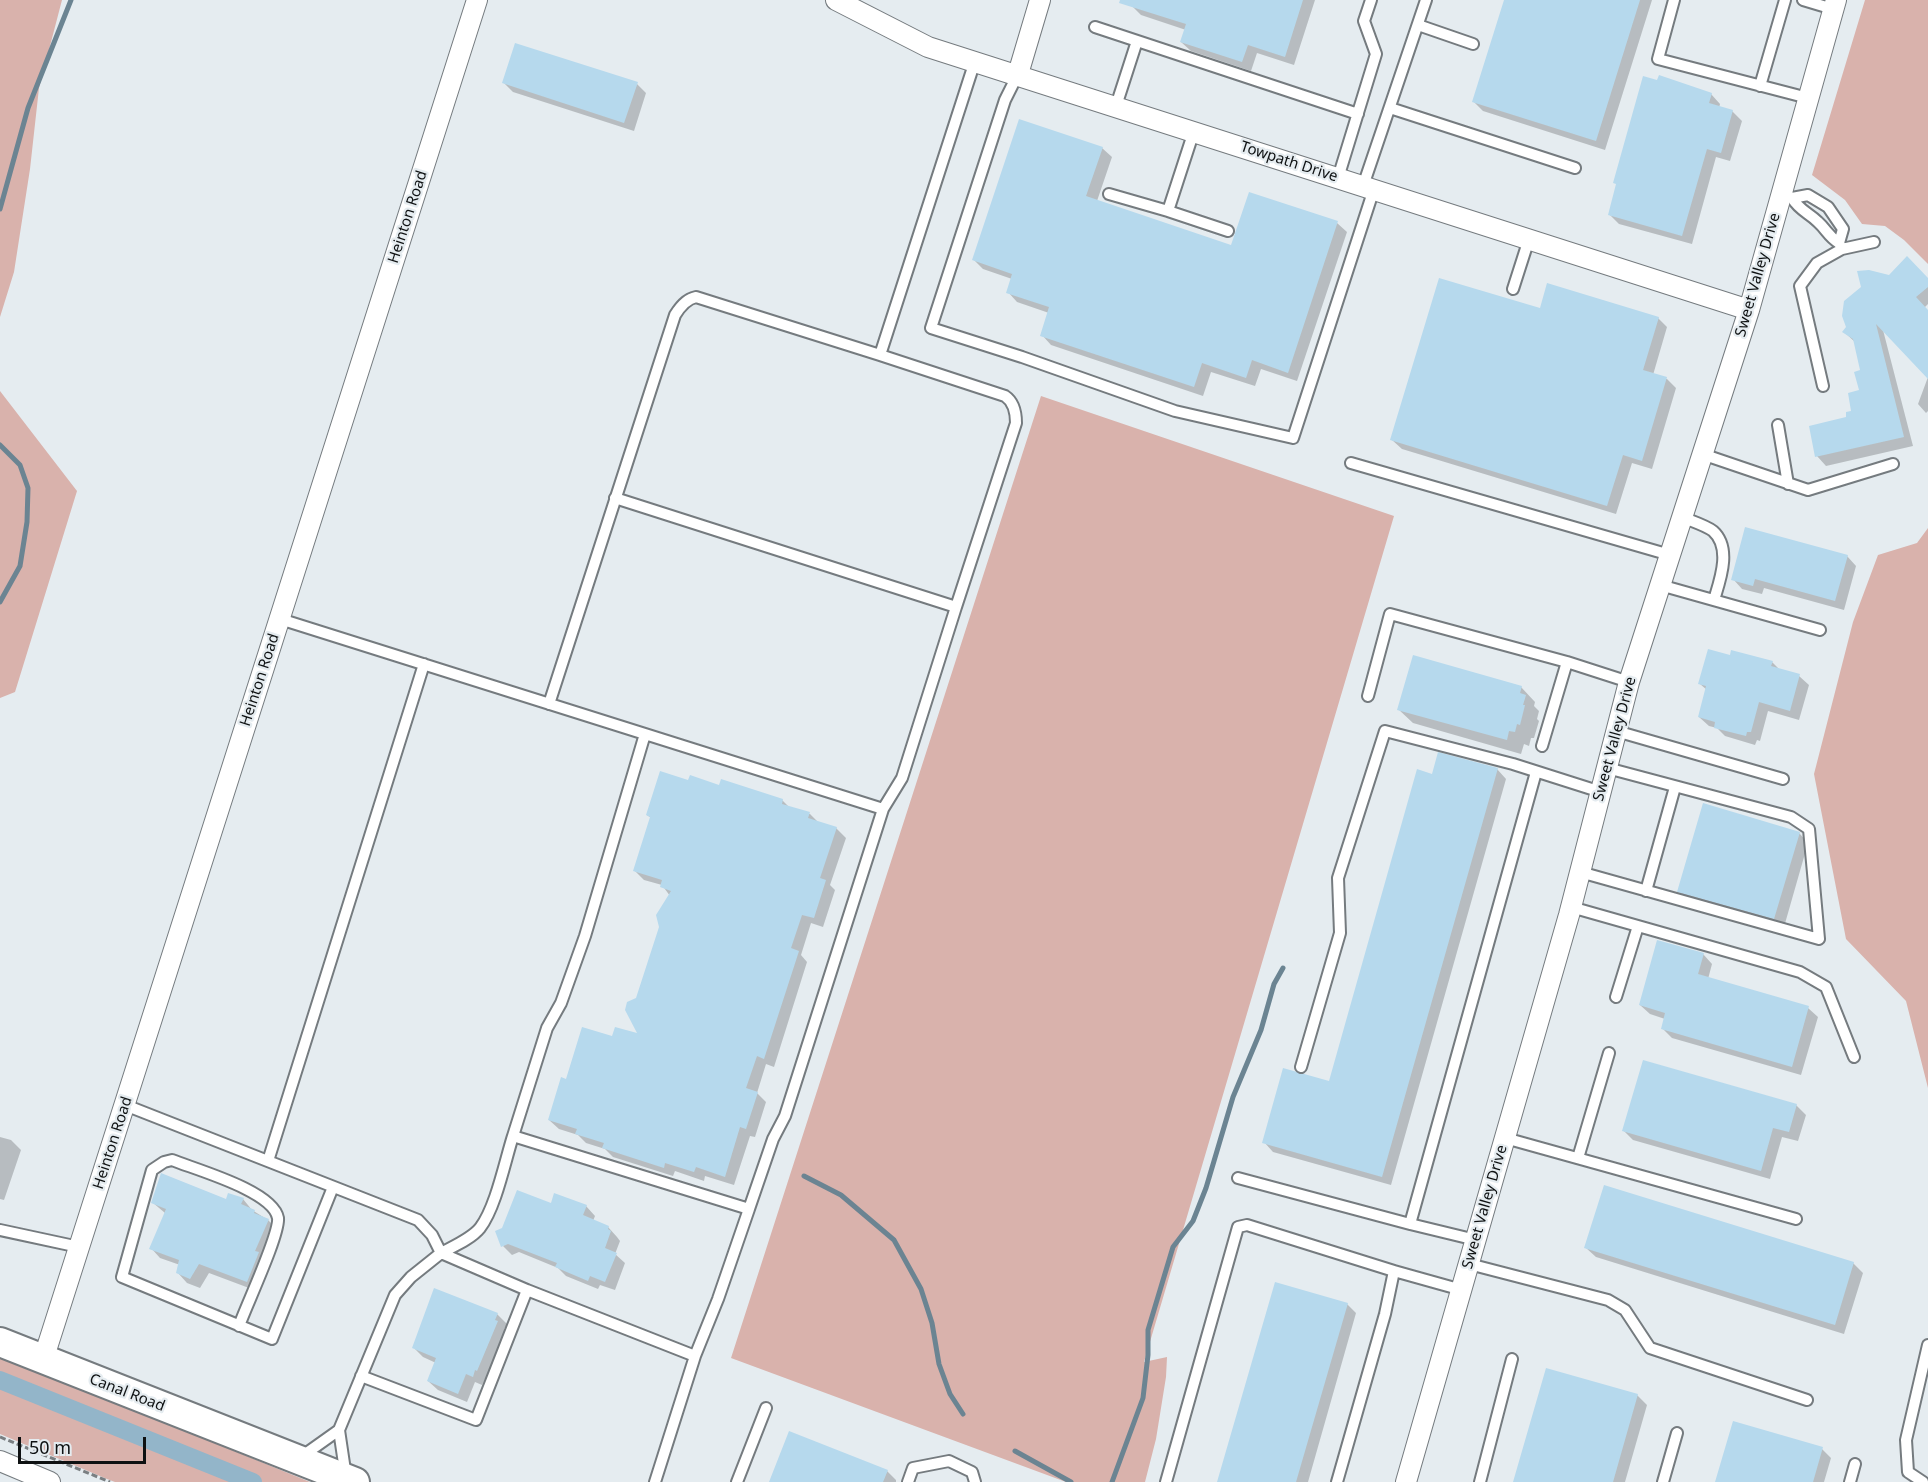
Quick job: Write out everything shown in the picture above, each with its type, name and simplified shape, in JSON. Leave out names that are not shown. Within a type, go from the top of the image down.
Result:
[{"type":"main road","name":"Canal Road","points":[[0,1342],[351,1480]]},
{"type":"street","name":"Heinton Road","points":[[43,1360],[477,0]]},
{"type":"street","name":"Towpath Drive","points":[[836,0],[928,47],[1749,310]]},
{"type":"street","points":[[1017,75],[1040,0]]},
{"type":"street","name":"Sweet Valley Drive","points":[[1407,1482],[1571,907],[1629,682],[1787,196],[1808,98],[1835,4]]},
{"type":"street","points":[[0,1461],[50,1482]]},
{"type":"lane","points":[[1338,178],[1376,54],[1364,21],[1371,0]]},
{"type":"lane","points":[[1017,75],[1005,100],[931,328],[1022,357],[1175,411],[1293,438],[1369,188],[1390,108],[1426,0]]},
{"type":"lane","points":[[1674,0],[1658,59],[1808,98]]},
{"type":"lane","points":[[1760,86],[1785,0]]},
{"type":"lane","points":[[1803,0],[1835,4]]},
{"type":"lane","points":[[1418,25],[1473,44]]},
{"type":"lane","points":[[1095,27],[1358,114]]},
{"type":"lane","points":[[1116,106],[1137,41]]},
{"type":"lane","points":[[880,355],[975,61]]},
{"type":"lane","points":[[1390,108],[1575,168]]},
{"type":"lane","points":[[1168,212],[1194,131]]},
{"type":"lane","points":[[1110,194],[1228,231]]},
{"type":"lane","points":[[1787,196],[1808,195],[1828,207],[1843,229],[1841,246]]},
{"type":"lane","points":[[1787,196],[1799,209],[1818,222],[1828,236],[1841,246]]},
{"type":"lane","points":[[1514,289],[1529,239]]},
{"type":"lane","points":[[1823,386],[1800,286],[1816,263],[1841,246],[1874,242]]},
{"type":"lane","points":[[549,704],[675,315],[680,307],[690,299],[696,297],[880,355],[1009,399],[1016,414],[1016,423],[902,778],[883,809],[785,1116],[773,1140],[718,1299],[695,1356],[655,1482]]},
{"type":"lane","points":[[1778,425],[1788,483]]},
{"type":"lane","points":[[1702,454],[1808,490],[1893,464]]},
{"type":"lane","points":[[1351,463],[1670,555]]},
{"type":"lane","points":[[615,498],[956,607]]},
{"type":"lane","points":[[1682,517],[1712,531],[1721,542],[1723,554],[1721,577],[1714,600]]},
{"type":"lane","points":[[1660,585],[1820,630]]},
{"type":"lane","points":[[1368,696],[1390,614],[1567,662],[1629,682]]},
{"type":"lane","points":[[280,619],[883,809]]},
{"type":"lane","points":[[1542,746],[1567,662]]},
{"type":"lane","points":[[268,1161],[424,664]]},
{"type":"lane","points":[[1301,1067],[1340,933],[1338,878],[1385,731],[1601,792]]},
{"type":"lane","points":[[1616,731],[1783,779]]},
{"type":"lane","points":[[297,1459],[339,1430],[395,1295],[411,1277],[441,1253],[480,1228],[496,1190],[547,1028],[561,1004],[585,936],[645,734]]},
{"type":"lane","points":[[1580,872],[1819,939],[1809,829],[1791,817],[1607,768]]},
{"type":"lane","points":[[1410,1224],[1536,772]]},
{"type":"lane","points":[[1646,891],[1676,787]]},
{"type":"lane","points":[[1571,907],[1800,972],[1827,987],[1854,1057]]},
{"type":"lane","points":[[1616,997],[1638,926]]},
{"type":"lane","points":[[1578,1158],[1609,1053]]},
{"type":"lane","points":[[125,1105],[418,1220],[432,1235],[441,1253],[527,1290],[695,1356]]},
{"type":"lane","points":[[513,1136],[749,1209]]},
{"type":"lane","points":[[1505,1138],[1796,1219]]},
{"type":"lane","points":[[239,1326],[278,1226],[278,1216],[268,1201],[259,1195],[172,1160],[157,1165],[153,1170],[122,1277],[239,1326],[272,1339],[333,1187]]},
{"type":"lane","points":[[1238,1178],[1410,1224],[1476,1239]]},
{"type":"lane","points":[[1166,1482],[1238,1227],[1247,1225],[1462,1290]]},
{"type":"lane","points":[[0,1230],[79,1247]]},
{"type":"lane","points":[[1469,1264],[1608,1300],[1625,1310],[1650,1348],[1807,1400]]},
{"type":"lane","points":[[1337,1482],[1385,1314],[1394,1271]]},
{"type":"lane","points":[[361,1376],[476,1420],[527,1290]]},
{"type":"lane","points":[[1923,1482],[1908,1472],[1906,1440],[1928,1345]]},
{"type":"lane","points":[[1480,1482],[1512,1359]]},
{"type":"lane","points":[[736,1482],[766,1408]]},
{"type":"lane","points":[[339,1430],[351,1480]]},
{"type":"lane","points":[[1663,1482],[1677,1433]]},
{"type":"lane","points":[[908,1482],[913,1468],[949,1461],[972,1472],[975,1482]]},
{"type":"lane","points":[[1850,1482],[1855,1464]]},
{"type":"path","points":[[0,1437],[110,1482]]},
{"type":"shaded area","points":[[0,0],[62,0],[39,88],[30,169],[14,272],[0,317]]},
{"type":"shaded area","points":[[1865,0],[1928,0],[1928,264],[1904,240],[1885,226],[1862,224],[1845,200],[1812,175]]},
{"type":"shaded area","points":[[0,391],[77,491],[15,692],[0,698]]},
{"type":"shaded area","points":[[1041,396],[1394,516],[1144,1362],[1167,1357],[1156,1439],[1145,1482],[1066,1482],[731,1358]]},
{"type":"shaded area","points":[[1928,528],[1928,1088],[1906,1001],[1846,939],[1814,774],[1853,622],[1878,555],[1917,543]]},
{"type":"shaded area","points":[[0,1355],[310,1482],[115,1482],[107,1479],[0,1434]]},
{"type":"building","points":[[1120,0],[1303,0],[1285,57],[1248,45],[1242,62],[1180,42],[1186,24],[1119,3]]},
{"type":"building","points":[[1504,0],[1640,0],[1596,141],[1472,102]]},
{"type":"building","points":[[515,43],[638,82],[624,123],[502,83]]},
{"type":"building","points":[[1659,75],[1712,93],[1709,103],[1733,110],[1721,153],[1707,149],[1682,236],[1608,215],[1616,184],[1613,183],[1643,76],[1657,80]]},
{"type":"building","points":[[1019,119],[1103,147],[1086,196],[1231,245],[1249,192],[1338,221],[1288,373],[1252,360],[1246,378],[1202,363],[1194,387],[1040,336],[1049,307],[1006,293],[1012,274],[972,260]]},
{"type":"building","points":[[1907,256],[1928,278],[1928,287],[1916,297],[1928,310],[1928,379],[1876,324],[1904,437],[1815,457],[1809,426],[1846,417],[1846,412],[1851,411],[1848,393],[1859,390],[1854,372],[1860,370],[1853,339],[1842,332],[1846,327],[1842,316],[1844,301],[1861,287],[1857,271],[1869,270],[1889,275]]},
{"type":"building","points":[[1439,278],[1540,308],[1547,283],[1659,317],[1643,370],[1667,377],[1642,461],[1623,455],[1607,506],[1390,440]]},
{"type":"building","points":[[1745,527],[1848,555],[1835,601],[1755,579],[1753,586],[1731,580]]},
{"type":"building","points":[[1708,649],[1730,655],[1731,650],[1773,661],[1771,666],[1800,674],[1790,711],[1759,702],[1751,732],[1747,732],[1746,736],[1714,728],[1715,722],[1698,717],[1706,686],[1698,684]]},
{"type":"building","points":[[1413,655],[1522,686],[1520,693],[1526,695],[1520,725],[1517,724],[1515,732],[1509,731],[1507,740],[1397,710]]},
{"type":"building","points":[[1438,752],[1498,768],[1382,1177],[1262,1143],[1283,1068],[1329,1081],[1417,769],[1432,774]]},
{"type":"building","points":[[660,771],[688,780],[690,775],[719,785],[721,779],[783,799],[782,804],[810,812],[808,818],[837,827],[820,878],[826,880],[814,918],[802,915],[791,948],[799,951],[764,1059],[757,1056],[746,1088],[758,1092],[746,1129],[740,1127],[725,1177],[696,1167],[694,1172],[665,1163],[664,1168],[602,1148],[604,1143],[575,1134],[577,1129],[548,1120],[561,1077],[566,1079],[582,1027],[612,1036],[615,1027],[637,1033],[625,1010],[627,1002],[636,998],[659,927],[656,915],[671,891],[660,887],[662,880],[633,871],[650,817],[646,815]]},
{"type":"building","points":[[1703,803],[1800,832],[1774,919],[1677,892]]},
{"type":"building","points":[[1657,940],[1704,953],[1698,974],[1809,1006],[1792,1067],[1661,1029],[1665,1013],[1639,1005]]},
{"type":"building","points":[[1643,1060],[1797,1104],[1789,1132],[1773,1128],[1761,1171],[1622,1131]]},
{"type":"building","points":[[161,1173],[226,1199],[228,1193],[244,1198],[241,1204],[269,1219],[255,1251],[259,1252],[247,1282],[199,1264],[190,1279],[176,1273],[179,1260],[149,1249],[166,1209],[151,1203]]},
{"type":"building","points":[[1604,1185],[1854,1262],[1835,1325],[1584,1248]]},
{"type":"building","points":[[517,1190],[551,1203],[554,1193],[587,1205],[583,1215],[609,1226],[608,1229],[611,1231],[605,1248],[617,1253],[605,1282],[590,1276],[588,1281],[555,1267],[557,1263],[508,1244],[501,1247],[495,1231],[502,1228]]},
{"type":"building","points":[[1275,1282],[1348,1303],[1296,1482],[1217,1482]]},
{"type":"building","points":[[434,1288],[498,1313],[495,1320],[498,1321],[477,1371],[475,1370],[473,1377],[466,1374],[458,1394],[427,1381],[436,1358],[412,1348]]},
{"type":"building","points":[[1546,1368],[1638,1394],[1613,1482],[1513,1482]]},
{"type":"building","points":[[1733,1421],[1823,1447],[1813,1482],[1715,1482]]},
{"type":"building","points":[[789,1431],[888,1470],[883,1482],[769,1482]]},
{"type":"waterway","points":[[0,209],[28,108],[71,0]]},
{"type":"waterway","points":[[0,445],[20,465],[28,488],[27,522],[20,566],[0,602]]},
{"type":"waterway","points":[[1112,1482],[1143,1398],[1148,1355],[1148,1330],[1173,1247],[1193,1221],[1206,1188],[1233,1097],[1261,1030],[1274,984],[1283,968]]},
{"type":"waterway","points":[[804,1176],[841,1195],[894,1240],[921,1289],[932,1323],[939,1364],[950,1394],[963,1414]]},
{"type":"waterway","points":[[0,1380],[253,1482]]},
{"type":"waterway","points":[[1015,1451],[1071,1482]]}]
